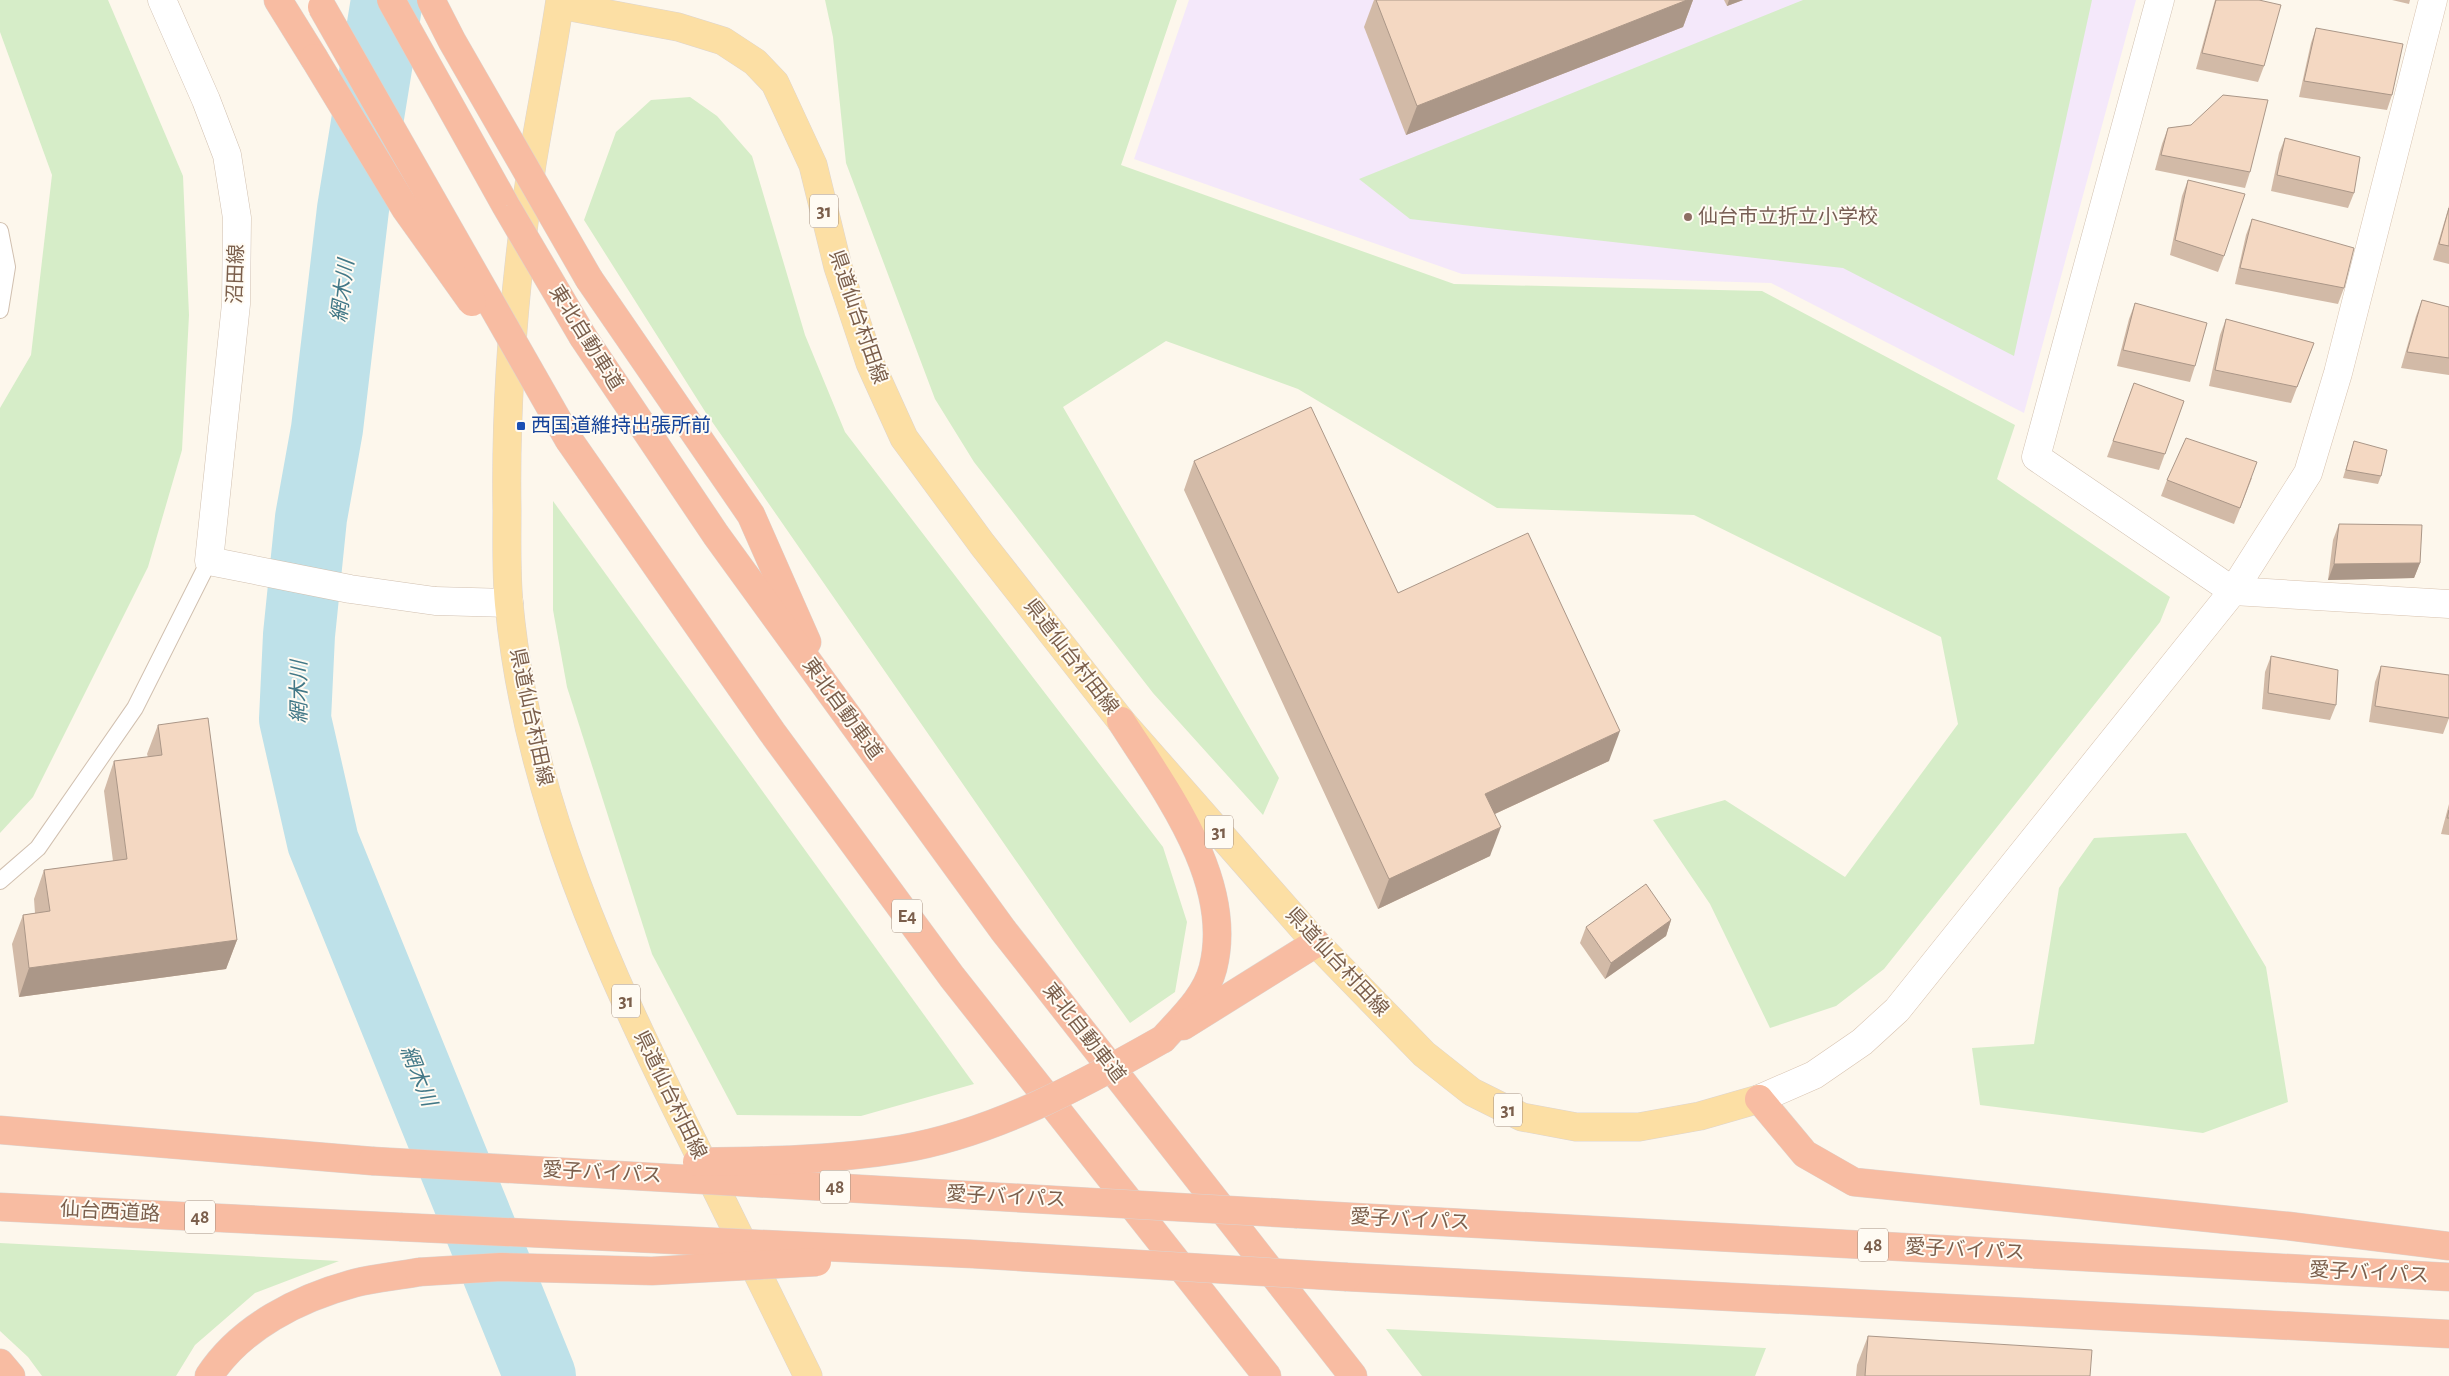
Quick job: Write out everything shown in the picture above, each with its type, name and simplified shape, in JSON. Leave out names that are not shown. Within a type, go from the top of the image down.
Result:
[{"type":"highway","points":[[278,0],[405,208],[569,440]]},
{"type":"highway","name":"東北自動車道","points":[[390,0],[491,180],[583,337],[716,536],[1003,930],[1353,1376]]},
{"type":"highway","points":[[430,0],[590,279],[751,515],[830,694]]},
{"type":"highway","points":[[320,3],[569,440]]},
{"type":"highway","name":"E4","points":[[569,440],[772,732],[952,977],[1267,1376]]},
{"type":"highway","points":[[1122,721],[1171,801],[1193,842],[1206,872],[1216,907],[1218,935],[1213,969],[1195,1004],[1163,1039]]},
{"type":"highway","points":[[478,1166],[756,1161],[847,1155],[903,1148],[958,1134],[1007,1117],[1058,1095],[1163,1039],[1316,943]]},
{"type":"highway","points":[[1759,1099],[1805,1154],[1854,1182],[2288,1226],[2449,1246]]},
{"type":"highway","points":[[0,1130],[372,1161]]},
{"type":"highway","name":"48","points":[[0,1143],[372,1161]]},
{"type":"highway","name":"愛子バイパス","points":[[372,1161],[2449,1277]]},
{"type":"highway","name":"仙台西道路","points":[[0,1207],[973,1254]]},
{"type":"highway","points":[[209,1376],[218,1362],[256,1327],[302,1302],[355,1283],[419,1272],[500,1267],[652,1271],[973,1254]]},
{"type":"highway","name":"48","points":[[973,1254],[1347,1277],[2449,1334]]},
{"type":"highway","points":[[0,1363],[11,1376]]},
{"type":"main road","name":"県道仙台村田線","points":[[808,1376],[665,1087],[602,950],[554,820],[532,744],[509,603],[506,448],[513,314],[532,165],[560,2],[670,25],[723,40],[756,62],[775,83],[813,165],[841,276],[870,362],[904,438],[982,544],[1122,721],[1316,943],[1424,1054],[1472,1092],[1522,1117],[1576,1127],[1639,1127],[1700,1116],[1759,1099]]},
{"type":"street","name":"沼田線","points":[[162,0],[206,100],[226,155],[237,218],[236,304],[209,562]]},
{"type":"street","points":[[2160,0],[2036,457],[2234,591],[2449,604]]},
{"type":"street","points":[[1759,1099],[1814,1075],[1862,1042],[1897,1010],[2234,591],[2308,473],[2338,373],[2433,0]]},
{"type":"street","points":[[209,562],[350,589],[435,601],[509,603]]},
{"type":"lane","points":[[0,231],[6,267],[0,310]]},
{"type":"lane","points":[[0,882],[38,848],[135,708],[209,562]]},
{"type":"shaded area","name":"仙台市立折立小学校","points":[[1189,0],[2136,0],[2024,413],[1771,283],[1462,274],[1134,159]]},
{"type":"green space","points":[[0,0],[108,0],[183,176],[189,315],[182,450],[148,567],[33,797],[0,833],[0,408],[31,355],[52,175],[0,32]]},
{"type":"green space","points":[[825,0],[1177,0],[1121,165],[1454,284],[1762,291],[2015,425],[1997,479],[2170,597],[2160,622],[1884,969],[1836,1006],[1770,1028],[1710,904],[1653,820],[1725,800],[1845,877],[1958,724],[1941,637],[1694,515],[1497,508],[1298,389],[1166,341],[1063,407],[1279,778],[1263,815],[1153,693],[974,462],[935,399],[846,163],[833,37]]},
{"type":"green space","points":[[1803,0],[2092,0],[2014,356],[1843,268],[1410,219],[1359,179]]},
{"type":"green space","points":[[690,97],[717,116],[752,156],[805,335],[845,432],[1163,847],[1187,922],[1175,992],[1130,1023],[706,413],[584,220],[616,132],[651,100]]},
{"type":"green space","points":[[553,501],[974,1084],[861,1116],[737,1115],[652,954],[567,687],[553,610]]},
{"type":"green space","points":[[2186,833],[2266,967],[2288,1102],[2203,1133],[1980,1105],[1972,1048],[2034,1044],[2059,888],[2094,838]]},
{"type":"green space","points":[[0,1243],[339,1261],[255,1293],[195,1345],[176,1376],[42,1376],[28,1357],[0,1331]]},
{"type":"green space","points":[[1386,1329],[1766,1348],[1755,1376],[1422,1376]]},
{"type":"building","points":[[1376,0],[1687,0],[1417,106]]},
{"type":"building","points":[[2216,0],[2259,0],[2281,5],[2264,66],[2202,53]]},
{"type":"building","points":[[2316,28],[2403,44],[2392,95],[2304,81]]},
{"type":"building","points":[[2223,95],[2268,100],[2250,172],[2161,155],[2168,128],[2191,125]]},
{"type":"building","points":[[2285,138],[2360,157],[2354,193],[2277,175]]},
{"type":"building","points":[[2188,180],[2245,194],[2224,256],[2175,240]]},
{"type":"building","points":[[2449,208],[2449,246],[2439,244]]},
{"type":"building","points":[[2252,219],[2354,248],[2344,288],[2240,268]]},
{"type":"building","points":[[2422,300],[2449,307],[2449,358],[2407,352]]},
{"type":"building","points":[[2135,303],[2207,323],[2195,366],[2123,350]]},
{"type":"building","points":[[2226,319],[2314,343],[2297,387],[2215,370]]},
{"type":"building","points":[[2134,383],[2184,401],[2165,454],[2113,441]]},
{"type":"building","points":[[1311,407],[1398,593],[1528,533],[1620,731],[1485,794],[1501,827],[1389,879],[1194,461]]},
{"type":"building","points":[[2186,438],[2257,462],[2240,508],[2167,480]]},
{"type":"building","points":[[2354,441],[2387,450],[2381,476],[2346,470]]},
{"type":"building","points":[[2339,524],[2422,525],[2420,563],[2334,564]]},
{"type":"building","points":[[2271,656],[2338,670],[2336,705],[2268,693]]},
{"type":"building","points":[[2381,666],[2449,675],[2449,718],[2375,706]]},
{"type":"building","points":[[208,718],[237,940],[29,968],[23,915],[50,911],[44,870],[127,859],[114,761],[162,755],[158,725]]},
{"type":"building","points":[[1646,884],[1671,920],[1611,963],[1586,927]]},
{"type":"building","points":[[1868,1336],[2092,1350],[2090,1376],[1865,1376]]},
{"type":"waterway","name":"網木川","points":[[387,0],[353,209],[327,429],[311,518],[299,635],[295,719],[323,842],[540,1376]]},
{"type":"place","name":"仙台市立折立小学校","points":[[1688,217]]},
{"type":"place","name":"西国道維持出張所前","points":[[521,426]]}]
